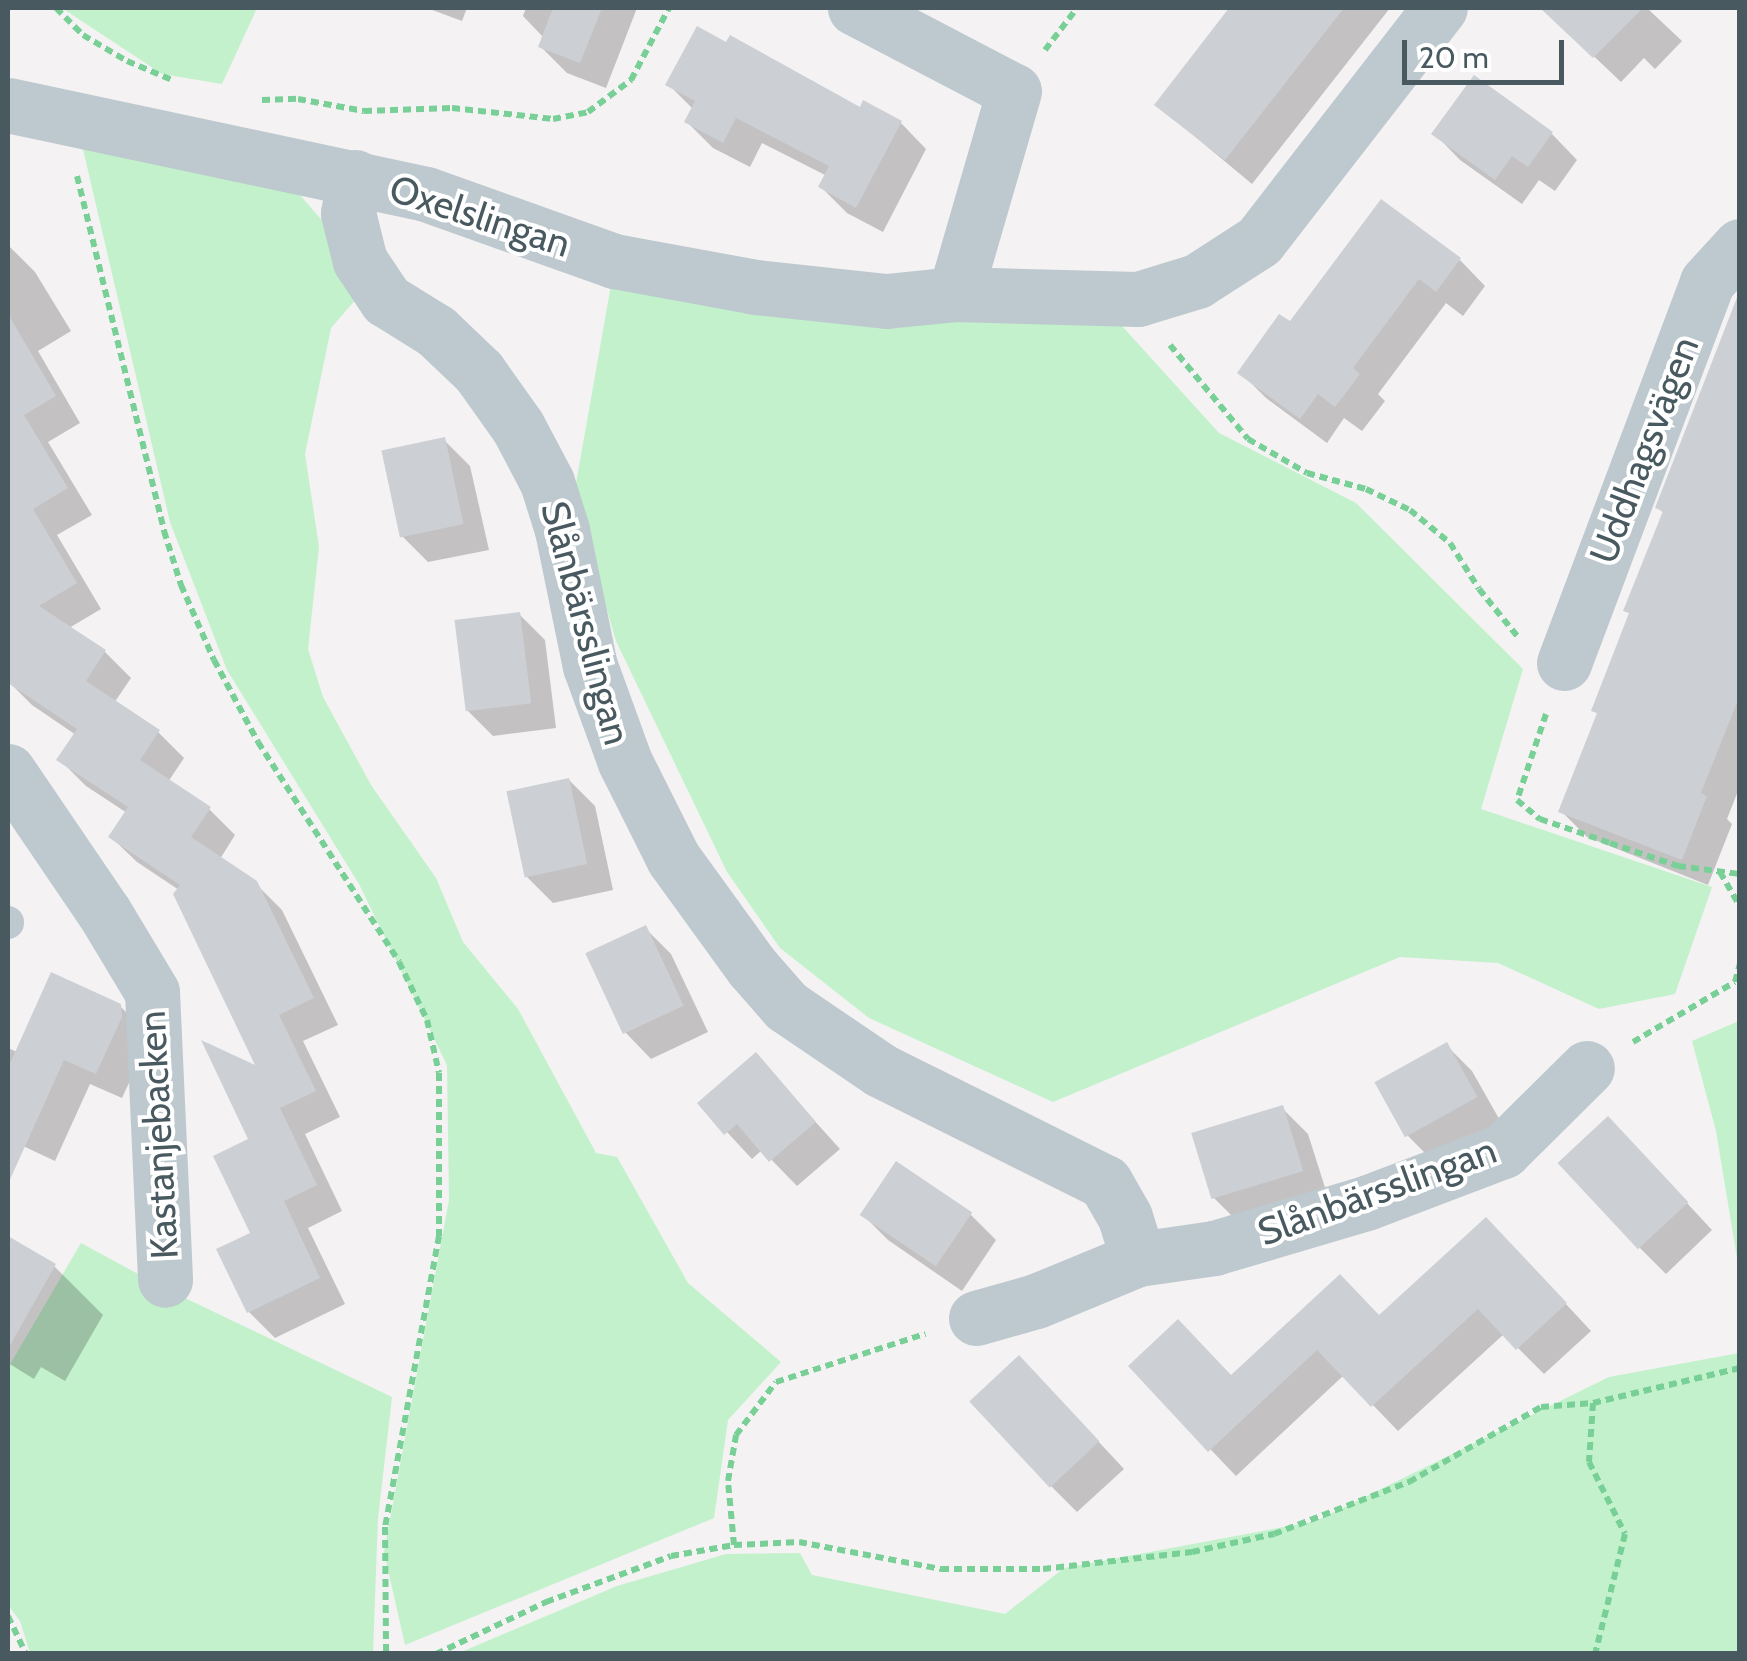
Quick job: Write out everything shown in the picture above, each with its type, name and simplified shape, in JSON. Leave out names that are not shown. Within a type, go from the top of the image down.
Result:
[{"type":"street","points":[[854,8],[1014,91],[955,294]]},
{"type":"street","name":"Oxelslingan","points":[[8,105],[355,176],[426,194],[614,261],[755,287],[886,301],[955,294],[1138,299],[1197,281],[1259,241],[1440,8]]},
{"type":"street","name":"Slånbärsslingan","points":[[355,176],[348,213],[360,261],[386,300],[436,331],[479,372],[518,427],[547,482],[562,530],[590,666],[625,762],[672,858],[786,1006],[880,1070],[1105,1182],[1125,1217],[1138,1258]]},
{"type":"street","name":"Uddhagsvägen","points":[[1564,663],[1706,282],[1740,246]]},
{"type":"street","name":"Kastanjebacken","points":[[11,794],[104,912],[152,992],[159,1069],[164,1280]]},
{"type":"street","name":"Slånbärsslingan","points":[[976,1318],[1036,1301],[1138,1258],[1233,1242],[1366,1202],[1503,1151],[1587,1068]]},
{"type":"path","points":[[56,8],[83,34],[112,52],[186,86]]},
{"type":"path","points":[[246,100],[298,99],[364,110],[452,108],[553,119],[588,112],[631,80],[669,8]]},
{"type":"path","points":[[76,171],[164,532],[181,584],[214,660],[258,742],[398,962],[427,1020],[439,1073],[439,1236],[385,1527],[386,1654]]},
{"type":"path","points":[[1138,299],[1198,384],[1248,438],[1307,472],[1366,489],[1410,510],[1450,543],[1515,635],[1564,663],[1516,800],[1540,819],[1678,866],[1740,874]]},
{"type":"path","points":[[1720,871],[1740,906]]},
{"type":"path","points":[[1587,1068],[1736,982],[1740,963]]},
{"type":"path","points":[[734,1545],[728,1480],[736,1435],[776,1382],[976,1318]]},
{"type":"path","points":[[436,1654],[546,1602],[671,1556],[734,1545],[799,1542],[942,1569],[1043,1569],[1192,1552],[1274,1534],[1409,1482],[1542,1407],[1594,1403],[1740,1368]]},
{"type":"path","points":[[1594,1403],[1588,1462],[1625,1534],[1595,1654]]},
{"type":"path","points":[[8,1616],[26,1654]]},
{"type":"green space","points":[[62,8],[257,8],[222,84],[162,74]]},
{"type":"green space","points":[[82,145],[288,181],[325,224],[357,298],[331,328],[305,454],[319,547],[308,649],[323,697],[371,785],[436,878],[463,942],[518,1009],[596,1153],[617,1157],[688,1283],[781,1362],[728,1420],[714,1518],[405,1645],[384,1552],[449,1200],[447,1065],[359,884],[227,670],[170,522]]},
{"type":"green space","points":[[611,285],[1122,326],[1219,433],[1356,503],[1523,669],[1481,809],[1712,887],[1675,994],[1599,1009],[1498,963],[1400,957],[1053,1102],[869,1018],[780,948],[727,872],[616,641],[574,495]]},
{"type":"green space","points":[[1739,1021],[1739,1270],[1716,1131],[1692,1041]]},
{"type":"green space","points":[[81,1243],[162,1287],[392,1397],[378,1518],[373,1653],[30,1653],[20,1621],[8,1605],[8,1368]]},
{"type":"green space","points":[[1739,1353],[1739,1653],[459,1653],[617,1586],[726,1554],[800,1553],[812,1575],[1005,1614],[1064,1568],[1316,1521],[1609,1377]]},
{"type":"building","points":[[553,8],[602,8],[580,63],[538,47]]},
{"type":"building","points":[[1229,8],[1344,8],[1225,160],[1154,105]]},
{"type":"building","points":[[1540,8],[1643,8],[1593,58]]},
{"type":"building","points":[[697,26],[726,42],[730,35],[860,107],[863,100],[902,121],[856,208],[818,187],[829,166],[736,118],[723,143],[684,122],[695,101],[665,85]]},
{"type":"building","points":[[1474,75],[1553,132],[1528,167],[1512,156],[1495,180],[1431,134]]},
{"type":"building","points":[[1381,199],[1461,258],[1436,292],[1419,279],[1353,368],[1360,374],[1335,407],[1318,394],[1300,419],[1237,373],[1279,314],[1290,321]]},
{"type":"building","points":[[1738,295],[1740,695],[1701,793],[1707,796],[1682,860],[1558,812],[1597,713],[1591,711],[1629,613],[1623,611],[1663,511],[1655,508]]},
{"type":"building","points":[[8,314],[56,396],[24,415],[68,488],[33,509],[77,583],[39,606],[106,650],[86,681],[160,730],[140,760],[211,807],[191,837],[257,881],[314,998],[279,1015],[316,1091],[280,1108],[317,1185],[284,1201],[320,1278],[247,1313],[216,1249],[250,1233],[213,1156],[248,1139],[201,1040],[255,1065],[173,894],[180,885],[108,837],[128,807],[56,760],[77,729],[8,683]]},
{"type":"building","points":[[445,437],[464,524],[400,538],[381,451]]},
{"type":"building","points":[[520,612],[531,703],[466,711],[454,620]]},
{"type":"building","points":[[569,778],[587,864],[525,877],[506,791]]},
{"type":"building","points":[[646,925],[684,1006],[623,1034],[585,953]]},
{"type":"building","points":[[51,972],[121,1004],[122,1017],[96,1074],[64,1060],[8,1184],[8,1068]]},
{"type":"building","points":[[1447,1042],[1478,1097],[1405,1137],[1374,1082]]},
{"type":"building","points":[[756,1052],[816,1122],[769,1162],[737,1124],[724,1135],[697,1103]]},
{"type":"building","points":[[1283,1105],[1303,1171],[1211,1199],[1191,1133]]},
{"type":"building","points":[[1608,1116],[1688,1202],[1638,1249],[1558,1163]]},
{"type":"building","points":[[896,1161],[972,1212],[936,1266],[860,1215]]},
{"type":"building","points":[[1486,1217],[1567,1303],[1516,1350],[1478,1309],[1371,1407],[1317,1350],[1208,1452],[1128,1366],[1178,1319],[1231,1375],[1340,1274],[1379,1315]]},
{"type":"building","points":[[8,1236],[56,1264],[8,1349]]},
{"type":"building","points":[[1019,1355],[1099,1441],[1050,1488],[969,1401]]}]
